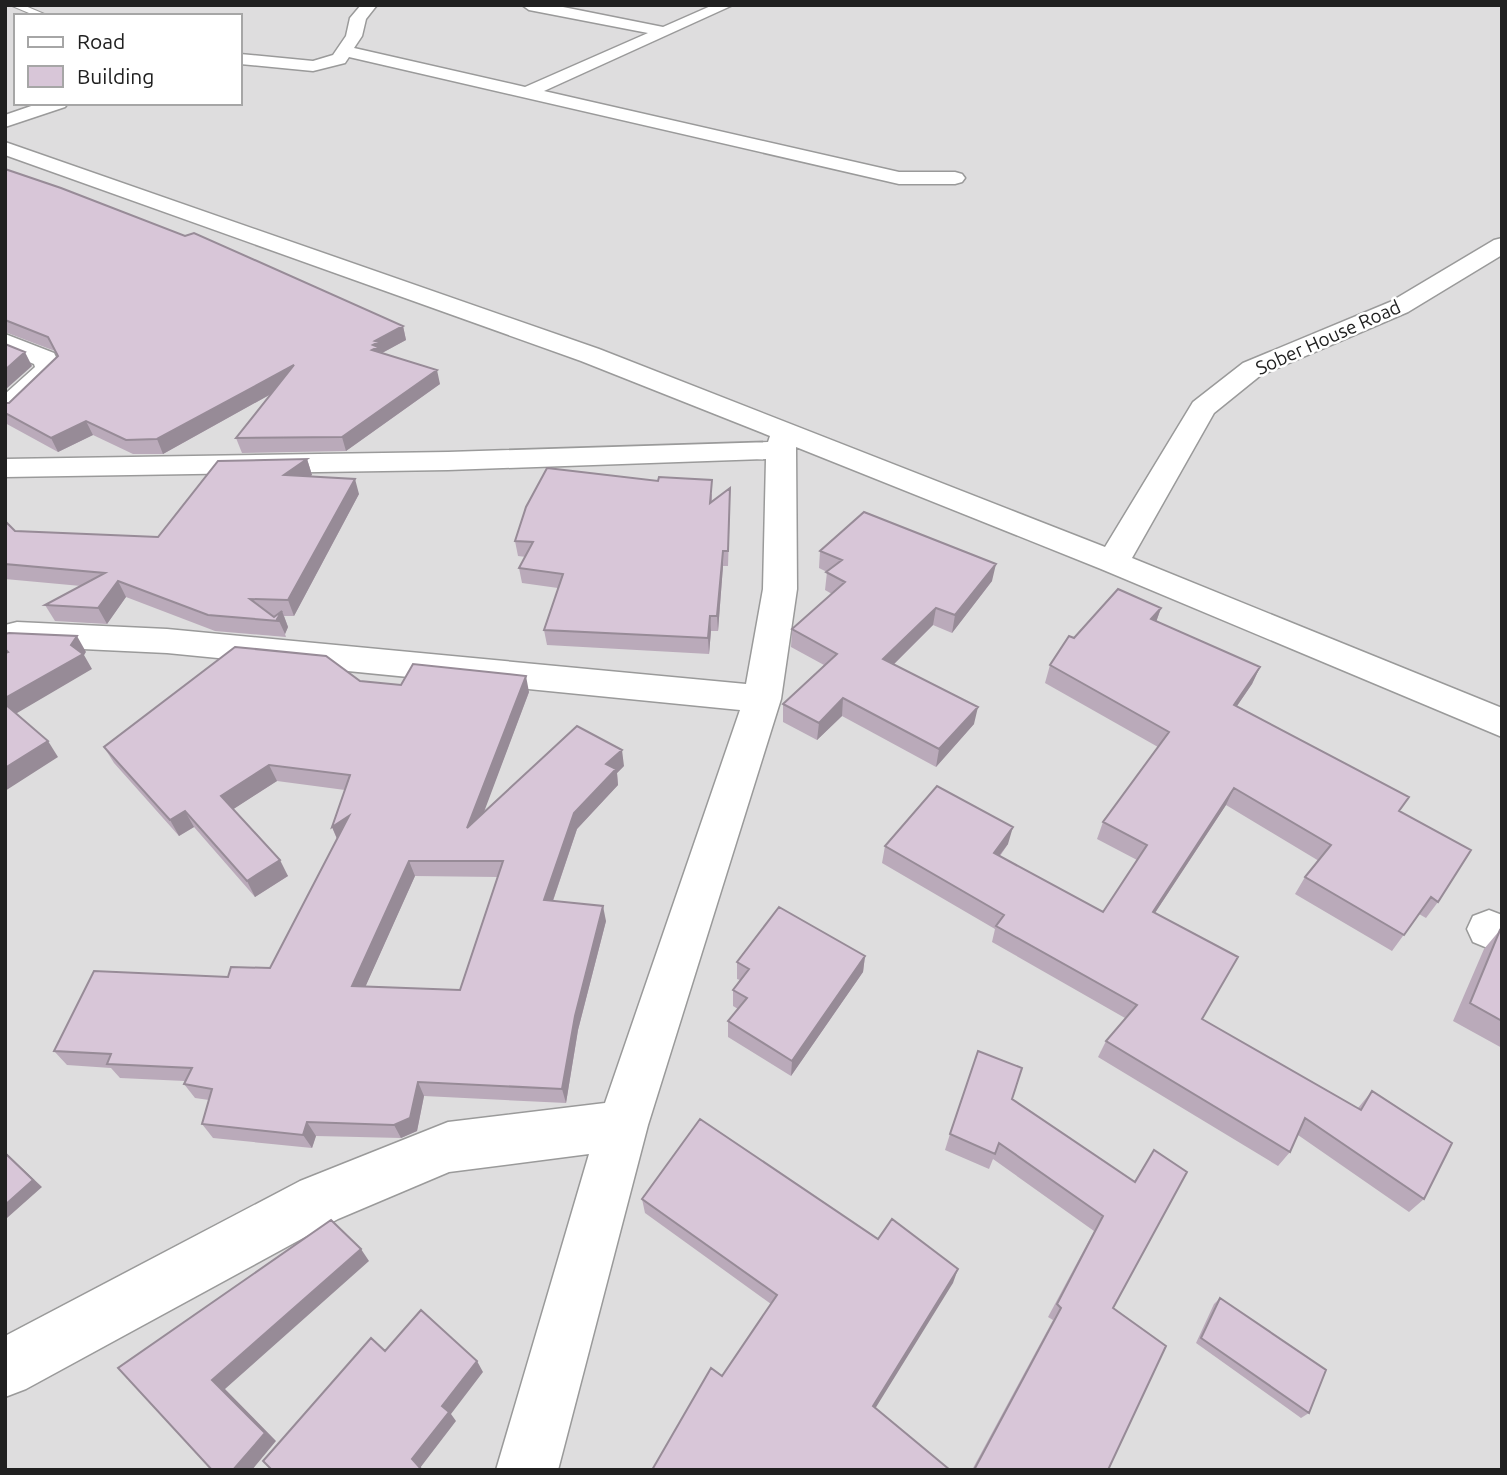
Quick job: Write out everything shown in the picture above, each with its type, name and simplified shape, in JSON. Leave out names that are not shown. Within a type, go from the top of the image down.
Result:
[{"type":"street","points":[[242,59],[313,66],[339,59],[355,36],[358,18],[370,5]]},
{"type":"street","points":[[529,5],[664,32]]},
{"type":"street","points":[[525,93],[726,5]]},
{"type":"street","points":[[346,51],[899,178],[955,178]]},
{"type":"street","points":[[5,121],[53,105]]},
{"type":"street","points":[[5,148],[590,355],[783,441],[1113,562],[1502,723]]},
{"type":"street","points":[[5,169],[34,159]]},
{"type":"street","name":"Sober House Road","points":[[1113,562],[1203,408],[1252,369],[1399,307],[1502,245]]},
{"type":"street","points":[[5,342],[45,359],[49,369],[5,409]]},
{"type":"street","points":[[5,468],[448,461],[783,441]]},
{"type":"street","points":[[527,1470],[623,1125],[762,699],[780,589],[783,441]]},
{"type":"street","points":[[5,638],[17,634],[166,641],[762,699]]},
{"type":"street","points":[[5,1367],[319,1200],[449,1147],[623,1125]]},
{"type":"lane","points":[[14,5],[39,14]]},
{"type":"shaded area","points":[[5,5],[1502,5],[1502,1470],[5,1470]]},
{"type":"building","points":[[5,169],[185,236],[194,233],[403,326],[375,341],[379,342],[373,345],[378,347],[372,350],[437,370],[342,437],[236,438],[294,365],[157,439],[126,440],[86,421],[51,438],[5,413],[5,403],[9,403],[58,356],[48,337],[5,320]]},
{"type":"building","points":[[5,344],[25,352],[5,370]]},
{"type":"building","points":[[307,459],[284,475],[355,479],[288,600],[250,599],[274,617],[282,611],[277,619],[279,621],[208,615],[118,581],[98,608],[45,605],[105,573],[5,564],[5,521],[15,531],[158,537],[218,461]]},
{"type":"building","points":[[547,468],[658,481],[659,477],[712,480],[710,503],[730,488],[728,551],[723,551],[717,616],[710,616],[708,638],[544,630],[563,574],[519,568],[533,542],[515,541],[526,507]]},
{"type":"building","points":[[864,512],[996,564],[955,615],[936,608],[883,659],[978,707],[939,749],[843,698],[819,723],[783,704],[837,654],[792,629],[845,582],[826,572],[842,560],[820,551]]},
{"type":"building","points":[[1118,589],[1161,608],[1151,619],[1260,667],[1234,705],[1409,797],[1399,811],[1471,850],[1438,902],[1431,897],[1404,935],[1305,877],[1331,845],[1234,788],[1153,912],[1238,957],[1202,1019],[1361,1110],[1372,1091],[1452,1143],[1424,1199],[1305,1118],[1290,1152],[1106,1041],[1137,1005],[996,926],[1004,915],[885,846],[937,786],[1013,827],[994,853],[1103,912],[1147,845],[1103,822],[1169,732],[1050,665],[1069,636],[1074,638]]},
{"type":"building","points":[[5,634],[77,636],[71,645],[83,654],[5,698],[5,653],[8,652],[5,649]]},
{"type":"building","points":[[235,647],[326,656],[360,681],[401,685],[413,664],[526,676],[467,828],[577,726],[622,750],[606,764],[616,769],[574,813],[544,900],[603,906],[575,1016],[562,1089],[418,1082],[410,1118],[394,1125],[307,1122],[303,1135],[202,1124],[212,1089],[184,1084],[192,1068],[107,1064],[111,1054],[54,1051],[94,971],[228,977],[231,967],[270,968],[349,816],[332,827],[350,775],[269,765],[221,796],[280,860],[247,881],[185,811],[170,820],[104,747]],"holes":[[[409,861],[503,861],[460,990],[352,986]]]},
{"type":"building","points":[[5,704],[48,741],[5,768]]},
{"type":"building","points":[[779,907],[865,956],[792,1061],[728,1021],[747,998],[733,990],[749,969],[737,962]]},
{"type":"building","points":[[1500,930],[1502,931],[1502,1021],[1470,1003]]},
{"type":"building","points":[[978,1051],[1022,1068],[1012,1099],[1135,1182],[1154,1150],[1187,1172],[1113,1308],[1166,1346],[1108,1470],[974,1470],[1061,1308],[1057,1304],[1103,1216],[999,1143],[995,1154],[950,1134]]},
{"type":"building","points":[[700,1119],[878,1239],[892,1219],[958,1269],[873,1406],[950,1470],[652,1470],[711,1368],[722,1376],[777,1295],[642,1199]]},
{"type":"building","points":[[5,1153],[33,1180],[5,1205]]},
{"type":"building","points":[[331,1220],[361,1249],[212,1380],[265,1433],[233,1470],[212,1470],[118,1368]]},
{"type":"building","points":[[1220,1298],[1326,1370],[1309,1413],[1201,1338]]},
{"type":"building","points":[[421,1310],[477,1361],[442,1406],[449,1412],[412,1459],[422,1470],[272,1470],[263,1461],[371,1338],[385,1351]]}]
